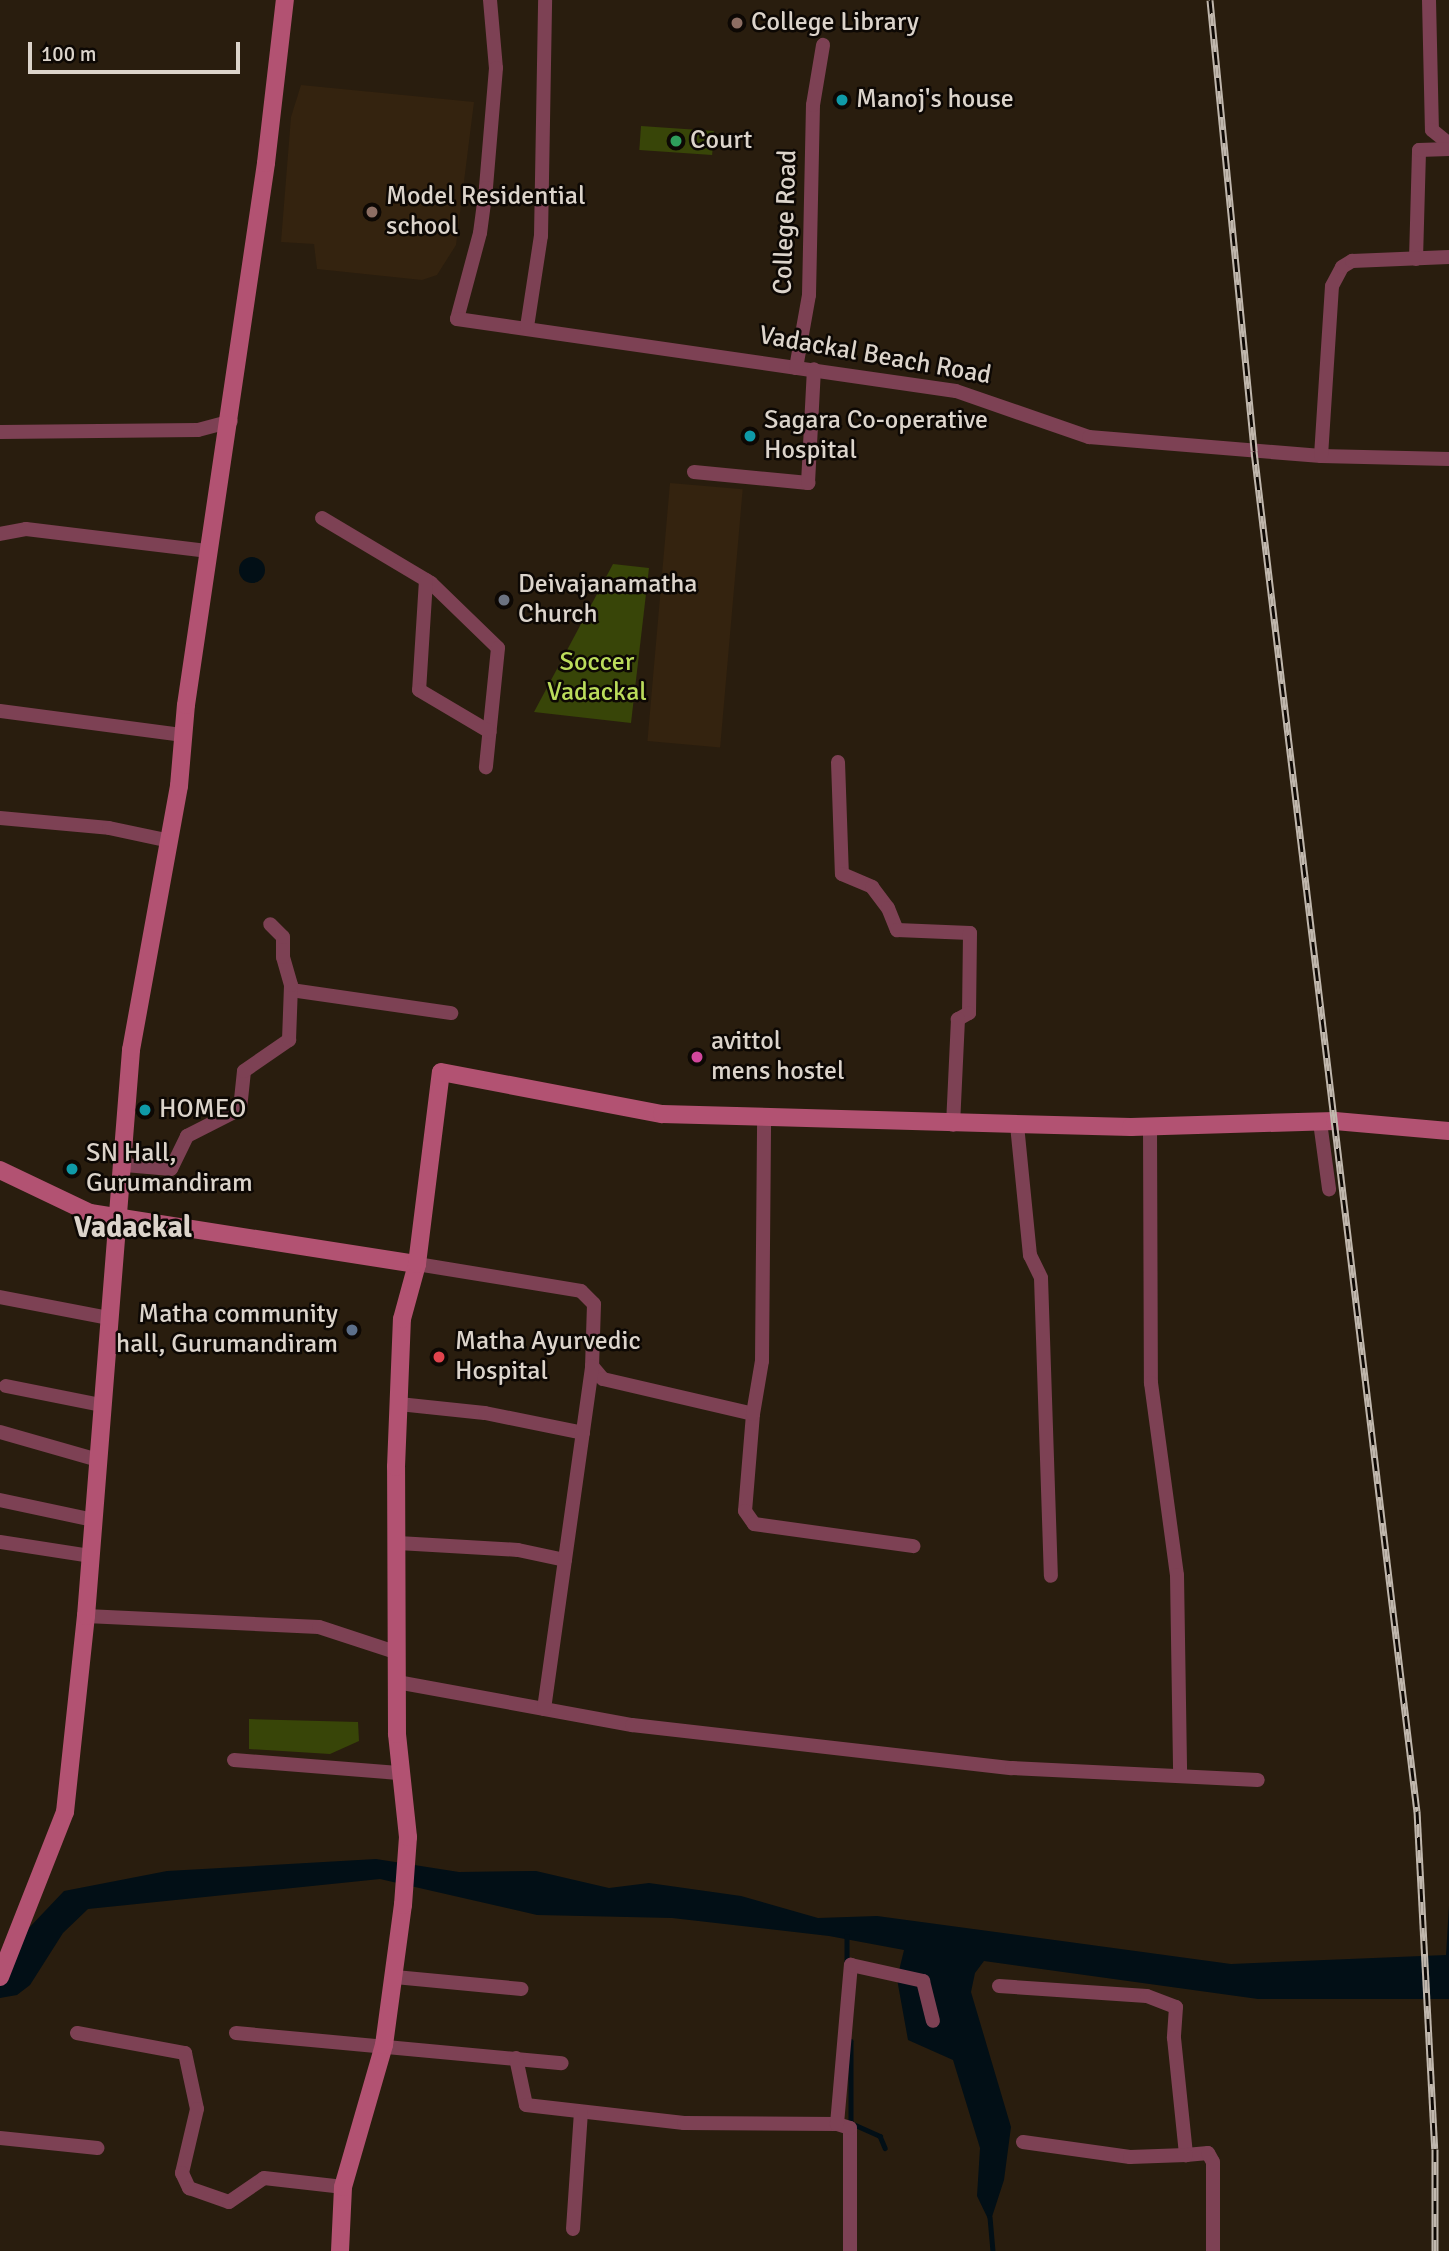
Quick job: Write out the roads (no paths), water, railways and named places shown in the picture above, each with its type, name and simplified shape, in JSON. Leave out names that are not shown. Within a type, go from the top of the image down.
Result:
[{"type":"main road","points":[[0,1977],[65,1812],[86,1616],[107,1318],[125,1165],[131,1050],[170,841],[209,551],[231,421],[285,0]]},
{"type":"main road","points":[[340,2251],[343,2188],[384,2045],[403,1905],[408,1837],[401,1773],[397,1682],[402,1319],[417,1264],[442,1072],[662,1114],[953,1125],[1150,1126],[1320,1122],[1449,1131]]},
{"type":"main road","points":[[0,1170],[90,1213],[120,1215],[417,1264]]},
{"type":"street","name":"Vadackal Beach Road","points":[[489,0],[496,68],[486,188],[480,233],[457,319],[956,391],[1089,437],[1321,456],[1449,459]]},
{"type":"street","points":[[527,327],[541,236],[545,0]]},
{"type":"street","points":[[1429,0],[1433,130],[1449,147]]},
{"type":"street","name":"College Road","points":[[796,368],[809,295],[816,76],[823,45]]},
{"type":"street","points":[[1416,259],[1419,150],[1449,147]]},
{"type":"street","points":[[1321,456],[1332,286],[1342,267],[1352,261],[1449,257]]},
{"type":"street","points":[[694,472],[808,484],[814,369]]},
{"type":"street","points":[[0,432],[198,430],[231,421]]},
{"type":"street","points":[[322,518],[426,580],[498,648],[486,767]]},
{"type":"street","points":[[0,534],[26,529],[209,551]]},
{"type":"street","points":[[426,580],[419,690],[490,732]]},
{"type":"street","points":[[0,711],[183,735]]},
{"type":"street","points":[[838,762],[842,874],[872,887],[888,908],[897,930],[970,933],[969,1013],[958,1019],[953,1125]]},
{"type":"street","points":[[0,818],[109,828],[170,841]]},
{"type":"street","points":[[125,1165],[171,1169],[187,1136],[240,1109],[244,1071],[289,1040],[291,990],[283,957],[284,937],[270,924]]},
{"type":"street","points":[[291,990],[450,1013]]},
{"type":"street","points":[[764,1119],[762,1360],[753,1414],[745,1511],[754,1524],[913,1546]]},
{"type":"street","points":[[1320,1122],[1329,1189]]},
{"type":"street","points":[[1017,1125],[1030,1255],[1041,1278],[1051,1576]]},
{"type":"street","points":[[1150,1126],[1152,1383],[1156,1446],[1175,1556],[1180,1776]]},
{"type":"street","points":[[417,1264],[580,1291],[594,1304],[592,1366],[544,1709]]},
{"type":"street","points":[[0,1297],[107,1318]]},
{"type":"street","points":[[592,1366],[603,1379],[753,1414]]},
{"type":"street","points":[[6,1386],[102,1405]]},
{"type":"street","points":[[399,1404],[485,1413],[583,1433]]},
{"type":"street","points":[[0,1433],[98,1460]]},
{"type":"street","points":[[0,1500],[93,1520]]},
{"type":"street","points":[[0,1542],[90,1556]]},
{"type":"street","points":[[398,1543],[518,1550],[565,1560]]},
{"type":"street","points":[[86,1616],[319,1627],[398,1653]]},
{"type":"street","points":[[397,1682],[632,1725],[1012,1768],[1258,1780]]},
{"type":"street","points":[[234,1760],[401,1773]]},
{"type":"street","points":[[837,2124],[851,1965],[923,1981],[933,2021]]},
{"type":"street","points":[[395,1977],[521,1989]]},
{"type":"street","points":[[999,1986],[1147,1996],[1176,2007],[1174,2038],[1186,2155]]},
{"type":"street","points":[[236,2033],[562,2063]]},
{"type":"street","points":[[76,2034],[185,2053],[197,2109],[182,2173],[189,2188],[229,2202],[264,2178],[343,2188]]},
{"type":"street","points":[[516,2058],[526,2105],[684,2123],[837,2124],[850,2127],[850,2251]]},
{"type":"street","points":[[573,2229],[581,2112]]},
{"type":"street","points":[[0,2138],[97,2148]]},
{"type":"street","points":[[1023,2142],[1130,2157],[1208,2153],[1213,2162],[1213,2251]]},
{"type":"waterway","points":[[847,1936],[847,1966]]},
{"type":"waterway","points":[[851,2041],[851,2123],[880,2136],[885,2148]]},
{"type":"waterway","points":[[990,2217],[993,2251]]},
{"type":"railway","points":[[1210,0],[1254,451],[1417,1811],[1435,2149],[1435,2251]]},
{"type":"place","name":"College Library","points":[[737,23]]},
{"type":"place","name":"Manoj's house","points":[[842,100]]},
{"type":"place","name":"Court","points":[[676,141]]},
{"type":"place","name":"Model Residential school","points":[[372,212]]},
{"type":"place","name":"Sagara Co-operative Hospital","points":[[750,436]]},
{"type":"place","name":"Deivajanamatha Church","points":[[504,600]]},
{"type":"place","name":"avittol mens hostel","points":[[697,1057]]},
{"type":"place","name":"HOMEO","points":[[145,1110]]},
{"type":"place","name":"SN Hall, Gurumandiram","points":[[72,1169]]},
{"type":"place","name":"Matha community hall, Gurumandiram","points":[[352,1330]]},
{"type":"place","name":"Matha Ayurvedic Hospital","points":[[439,1357]]},
{"type":"district","name":"Vadackal","points":[[133,1228]]},
{"type":"park label","name":"Soccer Vadackal","points":[[597,678]]}]
